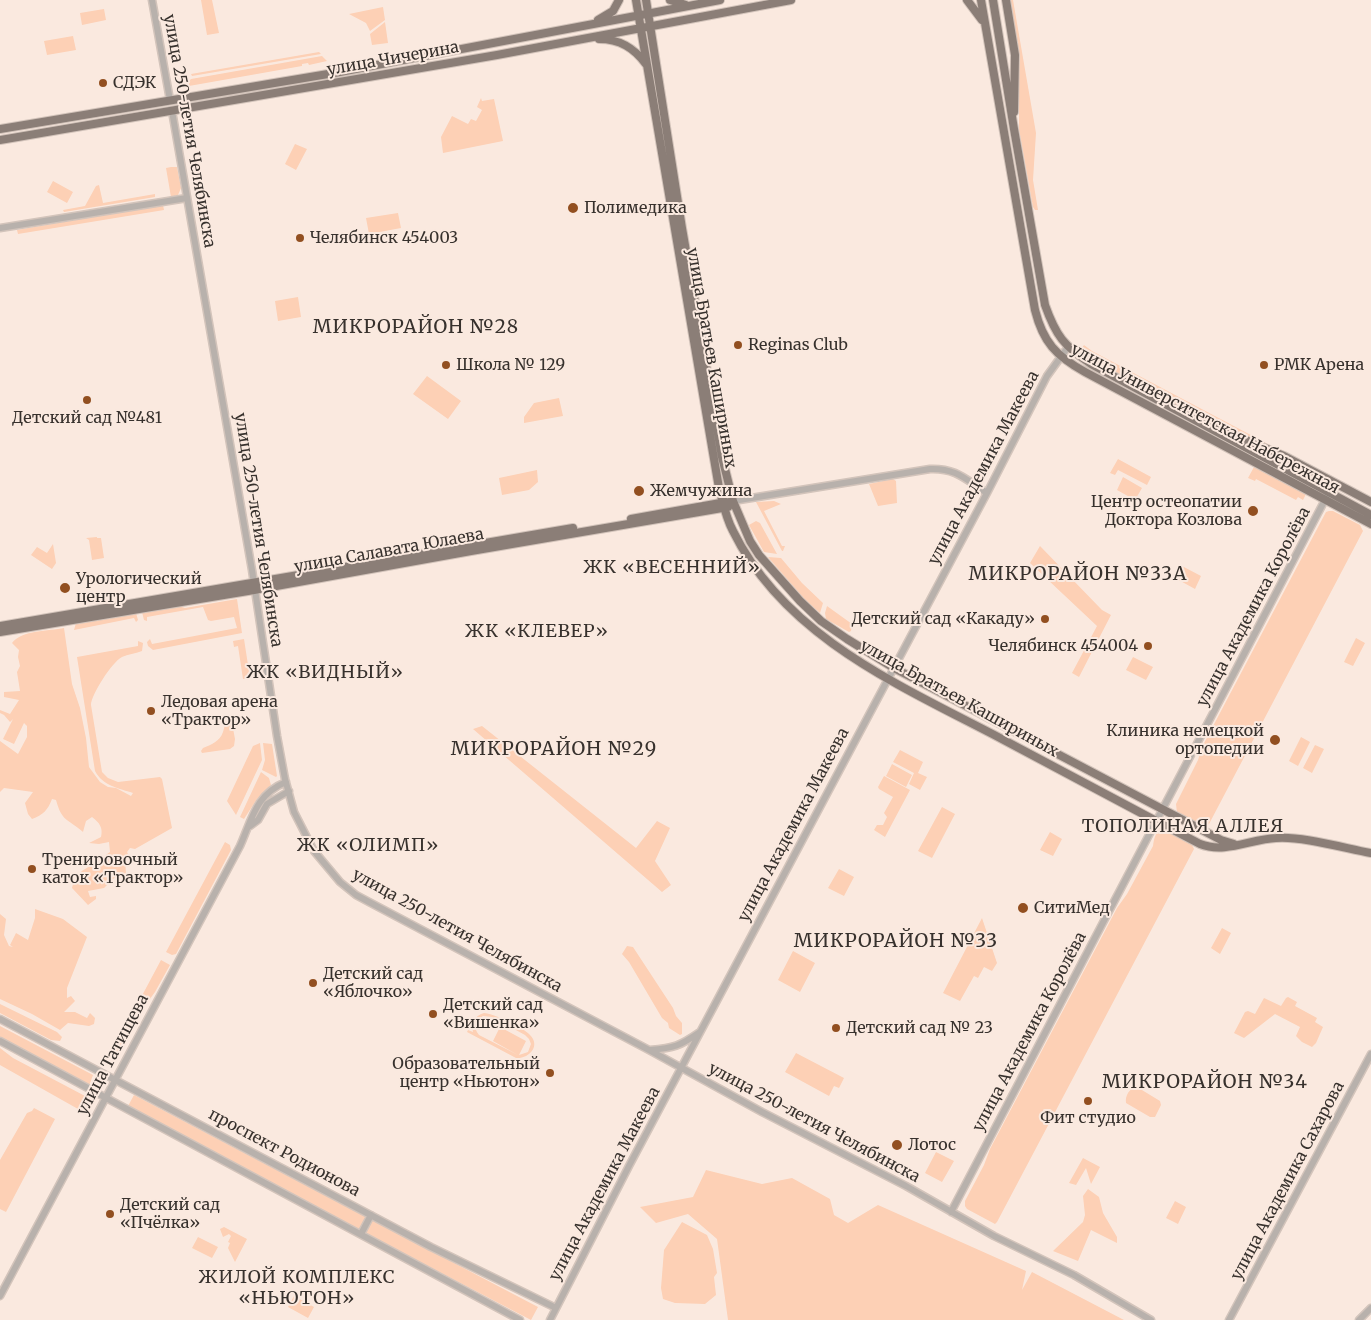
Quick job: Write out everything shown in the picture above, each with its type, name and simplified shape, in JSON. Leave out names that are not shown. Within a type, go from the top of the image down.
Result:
[{"type":"main road","points":[[582,26],[608,16],[619,0]]},
{"type":"main road","name":"улица Братьев Кашириных","points":[[636,0],[713,425],[734,503],[750,541],[759,555],[800,601],[821,621],[894,668],[1221,840],[1239,845]]},
{"type":"main road","name":"улица Братьев Кашириных","points":[[646,0],[724,506],[732,530],[748,558],[779,596],[801,619],[822,636],[888,679],[1206,846],[1216,848],[1276,838],[1292,839],[1371,853]]},
{"type":"main road","points":[[670,0],[688,6]]},
{"type":"main road","name":"улица Чичерина","points":[[0,129],[340,72],[720,0]]},
{"type":"main road","name":"улица Чичерина","points":[[0,140],[584,39],[791,0]]},
{"type":"main road","points":[[967,0],[985,24]]},
{"type":"main road","name":"улица Университетская Набережная","points":[[980,0],[1035,310],[1040,327],[1049,345],[1060,356],[1084,372],[1371,524]]},
{"type":"main road","name":"улица Университетская Набережная","points":[[993,0],[1045,305],[1060,338],[1092,364],[1371,515]]},
{"type":"main road","points":[[1006,0],[1015,55],[1014,129]]},
{"type":"main road","points":[[584,39],[606,39],[626,45],[647,66]]},
{"type":"main road","name":"улица 250-летия Челябинска","points":[[170,100],[172,110]]},
{"type":"main road","points":[[1193,420],[1218,428],[1284,456],[1371,502]]},
{"type":"main road","name":"улица Салавата Юлаева","points":[[0,626],[471,551],[734,503]]},
{"type":"main road","name":"улица Салавата Юлаева","points":[[0,632],[253,586]]},
{"type":"street","name":"улица 250-летия Челябинска","points":[[152,0],[170,100]]},
{"type":"street","name":"улица 250-летия Челябинска","points":[[172,110],[277,736],[294,812],[314,852],[340,882],[356,895],[762,1112],[906,1186],[1005,1241],[1074,1274],[1151,1320]]},
{"type":"street","points":[[0,228],[187,198]]},
{"type":"street","name":"улица Академика Макеева","points":[[550,1320],[724,986],[988,493],[1047,376],[1068,346]]},
{"type":"street","name":"улица Салавата Юлаева","points":[[734,503],[752,498],[940,468],[961,475],[988,493]]},
{"type":"street","name":"улица Академика Королёва","points":[[951,1212],[1329,493]]},
{"type":"street","name":"улица Татищева","points":[[0,1296],[240,846],[261,800],[275,787],[286,782]]},
{"type":"street","name":"улица Татищева","points":[[249,827],[258,820],[267,804],[288,791]]},
{"type":"street","name":"проспект Родионова","points":[[0,1019],[431,1247],[556,1308]]},
{"type":"street","points":[[649,1050],[671,1048],[684,1044],[701,1031]]},
{"type":"street","points":[[0,1041],[520,1320]]},
{"type":"street","name":"улица Академика Сахарова","points":[[1229,1320],[1371,1054]]},
{"type":"street","points":[[361,1234],[371,1215]]},
{"type":"street","points":[[1359,1320],[1371,1308]]},
{"type":"shaded area","points":[[201,0],[212,0],[219,33],[207,35]]},
{"type":"shaded area","points":[[1009,0],[1013,0],[1036,133],[1033,180],[1038,210],[1035,210],[1033,207],[1019,129],[1019,63]]},
{"type":"shaded area","points":[[383,7],[385,20],[370,31],[366,23],[349,14]]},
{"type":"shaded area","points":[[104,9],[106,20],[82,25],[80,13]]},
{"type":"shaded area","points":[[385,22],[388,43],[372,45],[370,34]]},
{"type":"shaded area","points":[[73,36],[76,50],[47,55],[44,41]]},
{"type":"shaded area","points":[[319,52],[321,54],[192,76],[191,74]]},
{"type":"shaded area","points":[[322,56],[327,61],[309,65],[308,63],[302,64],[302,66],[189,86],[191,79]]},
{"type":"shaded area","points":[[481,98],[482,101],[494,99],[503,141],[443,153],[441,137],[452,116],[468,124],[471,119],[476,121],[482,110],[477,107]]},
{"type":"shaded area","points":[[295,144],[307,149],[296,170],[285,164]]},
{"type":"shaded area","points":[[177,167],[181,188],[178,195],[171,197],[166,168]]},
{"type":"shaded area","points":[[53,181],[73,192],[67,203],[47,192]]},
{"type":"shaded area","points":[[99,185],[103,203],[155,194],[155,197],[64,212],[63,210],[85,206],[96,186]]},
{"type":"shaded area","points":[[163,205],[164,210],[18,234],[17,230]]},
{"type":"shaded area","points":[[398,213],[401,228],[369,234],[366,218]]},
{"type":"shaded area","points":[[298,297],[301,317],[278,321],[275,301]]},
{"type":"shaded area","points":[[1084,345],[1281,451],[1199,417],[1091,359],[1080,351]]},
{"type":"shaded area","points":[[427,376],[461,401],[448,419],[413,394]]},
{"type":"shaded area","points":[[559,398],[563,416],[524,423],[524,417],[534,403]]},
{"type":"shaded area","points":[[1118,459],[1151,477],[1147,485],[1118,470],[1115,475],[1110,473]]},
{"type":"shaded area","points":[[1254,467],[1306,494],[1303,500],[1298,497],[1296,500],[1256,479],[1255,481],[1248,478]]},
{"type":"shaded area","points":[[537,470],[538,482],[529,490],[502,495],[499,478]]},
{"type":"shaded area","points":[[1123,477],[1142,488],[1135,500],[1117,490]]},
{"type":"shaded area","points":[[893,479],[896,481],[897,503],[878,506],[869,484]]},
{"type":"shaded area","points":[[774,501],[781,504],[764,511],[782,546],[785,546],[783,551],[756,502]]},
{"type":"shaded area","points":[[1333,511],[1360,525],[1363,531],[1209,824],[1205,827],[1177,813],[1176,804],[1198,760],[1202,747],[1326,512]]},
{"type":"shaded area","points":[[756,521],[760,523],[777,554],[764,552],[749,525]]},
{"type":"shaded area","points":[[86,538],[101,538],[104,558],[92,560],[89,540]]},
{"type":"shaded area","points":[[53,544],[56,563],[52,569],[31,555],[37,547],[47,553]]},
{"type":"shaded area","points":[[1040,546],[1102,610],[1111,615],[1079,677],[1072,673],[1097,626],[1030,563]]},
{"type":"shaded area","points":[[768,557],[781,558],[802,583],[823,603],[820,613],[806,601]]},
{"type":"shaded area","points":[[1182,566],[1201,576],[1195,589],[1175,578]]},
{"type":"shaded area","points":[[237,599],[242,633],[153,650],[148,646],[147,642],[150,639],[152,644],[237,628],[234,617],[208,620],[203,607],[147,617],[147,621],[144,620],[142,612],[175,605],[185,608]]},
{"type":"shaded area","points":[[827,606],[852,624],[851,631],[849,632],[826,619]]},
{"type":"shaded area","points":[[136,613],[138,620],[136,622],[134,618],[74,630],[76,623]]},
{"type":"shaded area","points":[[64,628],[72,684],[80,708],[86,738],[89,767],[100,782],[108,787],[116,788],[102,780],[95,771],[77,657],[138,646],[138,641],[143,643],[142,651],[122,657],[113,665],[98,687],[91,705],[102,772],[108,778],[118,782],[160,777],[172,828],[135,849],[130,848],[127,852],[129,856],[125,859],[126,874],[121,878],[115,877],[104,888],[88,891],[90,897],[96,896],[96,899],[88,905],[72,888],[78,874],[110,852],[109,842],[89,843],[101,837],[102,831],[99,824],[92,817],[86,821],[83,832],[63,816],[56,800],[52,799],[45,812],[32,819],[28,814],[25,803],[33,792],[4,788],[0,792],[0,741],[18,754],[27,737],[27,726],[24,723],[14,744],[3,739],[13,719],[10,722],[0,713],[0,710],[10,714],[19,700],[4,697],[4,692],[20,691],[17,672],[20,666],[19,650],[12,643],[22,636]],"holes":[[[116,788],[133,793],[131,796]]]},
{"type":"shaded area","points":[[1356,638],[1365,643],[1353,666],[1344,662]]},
{"type":"shaded area","points":[[244,639],[250,678],[243,679],[238,646],[234,647],[233,641]]},
{"type":"shaded area","points":[[1133,657],[1153,667],[1146,680],[1126,670]]},
{"type":"shaded area","points":[[229,720],[232,723],[235,739],[234,746],[230,749],[202,753],[203,748],[220,738],[225,724]]},
{"type":"shaded area","points":[[482,726],[636,848],[657,821],[670,828],[655,861],[671,885],[662,892],[473,729]]},
{"type":"shaded area","points":[[1301,737],[1310,742],[1298,766],[1289,761]]},
{"type":"shaded area","points":[[260,743],[262,760],[236,815],[227,801],[253,746]]},
{"type":"shaded area","points":[[263,743],[272,744],[276,777],[262,770],[265,760]]},
{"type":"shaded area","points":[[1315,745],[1324,749],[1312,773],[1303,768]]},
{"type":"shaded area","points":[[900,750],[923,762],[918,773],[927,777],[920,790],[909,784],[914,773],[893,762]]},
{"type":"shaded area","points":[[892,764],[912,775],[906,787],[886,776]]},
{"type":"shaded area","points":[[261,772],[269,778],[271,785],[257,799],[244,819],[240,817]]},
{"type":"shaded area","points":[[884,776],[910,790],[885,837],[874,830],[877,825],[883,825],[887,817],[884,813],[893,797],[878,787]]},
{"type":"shaded area","points":[[942,807],[955,814],[932,858],[918,851]]},
{"type":"shaded area","points":[[1160,829],[1180,836],[1189,842],[1194,849],[995,1224],[967,1209],[965,1201],[984,1165],[990,1149],[1117,908],[1127,894],[1153,846],[1155,837]]},
{"type":"shaded area","points":[[1050,832],[1062,839],[1053,856],[1040,850]]},
{"type":"shaded area","points":[[225,842],[230,845],[231,850],[176,954],[172,955],[166,952]]},
{"type":"shaded area","points":[[839,869],[854,877],[844,896],[828,888]]},
{"type":"shaded area","points":[[35,909],[63,919],[87,937],[67,988],[67,998],[71,996],[75,1001],[64,1012],[75,1012],[87,1018],[90,1013],[95,1018],[94,1024],[89,1026],[68,1023],[60,1030],[0,999],[0,914],[6,919],[4,935],[9,946],[13,947],[10,945],[16,933],[28,940],[35,918]]},
{"type":"shaded area","points":[[982,918],[997,963],[992,971],[984,967],[978,978],[974,976],[960,1001],[943,993]]},
{"type":"shaded area","points":[[1222,928],[1231,933],[1220,954],[1211,948]]},
{"type":"shaded area","points":[[627,946],[633,947],[673,1008],[676,1016],[682,1023],[682,1034],[680,1035],[669,1028],[668,1023],[662,1018],[629,962],[622,954]]},
{"type":"shaded area","points":[[793,951],[815,963],[800,992],[778,980]]},
{"type":"shaded area","points":[[161,960],[170,965],[144,1007],[116,1060],[113,1050]]},
{"type":"shaded area","points":[[1288,997],[1297,1002],[1295,1006],[1317,1018],[1315,1022],[1323,1027],[1316,1043],[1312,1047],[1302,1042],[1296,1036],[1300,1027],[1275,1014],[1244,1038],[1234,1033],[1245,1012],[1248,1011],[1255,1014],[1264,998],[1281,1006]]},
{"type":"shaded area","points":[[0,1004],[57,1032],[62,1037],[60,1041],[51,1040],[0,1013]]},
{"type":"shaded area","points":[[484,1013],[494,1015],[527,1032],[533,1039],[534,1047],[532,1051],[521,1058],[516,1058],[467,1032],[468,1030],[473,1032],[474,1020]],"holes":[[[483,1016],[492,1017],[525,1035],[531,1044],[528,1052],[519,1055],[526,1041],[500,1027],[493,1041],[518,1055],[479,1035],[476,1027],[478,1020]]]},
{"type":"shaded area","points":[[0,1026],[93,1075],[89,1086],[0,1038]]},
{"type":"shaded area","points":[[0,1048],[13,1058],[85,1096],[78,1109],[0,1065]]},
{"type":"shaded area","points":[[796,1053],[844,1078],[839,1088],[834,1086],[829,1096],[785,1072]]},
{"type":"shaded area","points":[[1137,1087],[1160,1101],[1161,1105],[1155,1117],[1150,1117],[1126,1103],[1128,1093]]},
{"type":"shaded area","points":[[134,1095],[366,1217],[359,1230],[127,1108]]},
{"type":"shaded area","points":[[34,1108],[55,1119],[6,1212],[0,1209],[0,1160],[27,1113]]},
{"type":"shaded area","points":[[936,1152],[954,1161],[942,1182],[925,1173]]},
{"type":"shaded area","points":[[1083,1158],[1100,1167],[1091,1184],[1086,1168],[1076,1185],[1069,1183]]},
{"type":"shaded area","points":[[706,1170],[762,1184],[792,1178],[830,1199],[834,1215],[848,1223],[878,1205],[1026,1271],[1022,1290],[1032,1272],[1124,1320],[728,1320],[717,1239],[688,1214],[656,1223],[640,1207],[693,1197]]},
{"type":"shaded area","points":[[1088,1189],[1099,1197],[1103,1213],[1117,1237],[1117,1243],[1091,1230],[1078,1261],[1053,1251],[1083,1222],[1085,1215],[1083,1196]]},
{"type":"shaded area","points":[[1175,1201],[1186,1207],[1178,1224],[1166,1218]]},
{"type":"shaded area","points":[[372,1220],[538,1307],[531,1320],[365,1233]]},
{"type":"shaded area","points":[[682,1222],[707,1235],[713,1249],[717,1273],[714,1277],[716,1295],[705,1304],[675,1303],[663,1299],[661,1288],[664,1250]]},
{"type":"shaded area","points":[[224,1227],[247,1239],[235,1262],[228,1248],[231,1236],[229,1234],[223,1237],[220,1229]]},
{"type":"shaded area","points":[[198,1237],[218,1247],[212,1258],[192,1248]]},
{"type":"shaded area","points":[[294,1296],[314,1307],[308,1318],[288,1307]]},
{"type":"place","name":"СДЭК","points":[[103,83]]},
{"type":"place","name":"Полимедика","points":[[573,208]]},
{"type":"place","name":"Челябинск 454003","points":[[300,238]]},
{"type":"place","name":"Reginas Club","points":[[738,345]]},
{"type":"place","name":"Школа № 129","points":[[446,365]]},
{"type":"place","name":"РМК Арена","points":[[1264,365]]},
{"type":"place","name":"Детский сад №481","points":[[87,400]]},
{"type":"place","name":"Жемчужина","points":[[639,491]]},
{"type":"place","name":"Центр остеопатии Доктора Козлова","points":[[1253,511]]},
{"type":"place","name":"Урологический центр","points":[[65,588]]},
{"type":"place","name":"Детский сад «Какаду»","points":[[1045,619]]},
{"type":"place","name":"Челябинск 454004","points":[[1148,646]]},
{"type":"place","name":"Ледовая арена «Трактор»","points":[[151,711]]},
{"type":"place","name":"Клиника немецкой ортопедии","points":[[1275,740]]},
{"type":"place","name":"Тренировочный каток «Трактор»","points":[[32,869]]},
{"type":"place","name":"СитиМед","points":[[1023,908]]},
{"type":"place","name":"Детский сад «Яблочко»","points":[[313,983]]},
{"type":"place","name":"Детский сад «Вишенка»","points":[[433,1014]]},
{"type":"place","name":"Детский сад № 23","points":[[836,1028]]},
{"type":"place","name":"Образовательный центр «Ньютон»","points":[[550,1073]]},
{"type":"place","name":"Фит студио","points":[[1088,1101]]},
{"type":"place","name":"Лотос","points":[[897,1145]]},
{"type":"place","name":"Детский сад «Пчёлка»","points":[[110,1214]]},
{"type":"district","name":"МИКРОРАЙОН №28","points":[[416,328]]},
{"type":"district","name":"ЖК «ВЕСЕННИЙ»","points":[[672,568]]},
{"type":"district","name":"МИКРОРАЙОН №33А","points":[[1078,575]]},
{"type":"district","name":"ЖК «КЛЕВЕР»","points":[[537,632]]},
{"type":"district","name":"ЖК «ВИДНЫЙ»","points":[[325,673]]},
{"type":"district","name":"МИКРОРАЙОН №29","points":[[554,750]]},
{"type":"district","name":"ТОПОЛИНАЯ АЛЛЕЯ","points":[[1183,827]]},
{"type":"district","name":"ЖК «ОЛИМП»","points":[[368,846]]},
{"type":"district","name":"МИКРОРАЙОН №33","points":[[896,942]]},
{"type":"district","name":"МИКРОРАЙОН №34","points":[[1205,1083]]},
{"type":"district","name":"ЖИЛОЙ КОМПЛЕКС «НЬЮТОН»","points":[[297,1288]]}]
